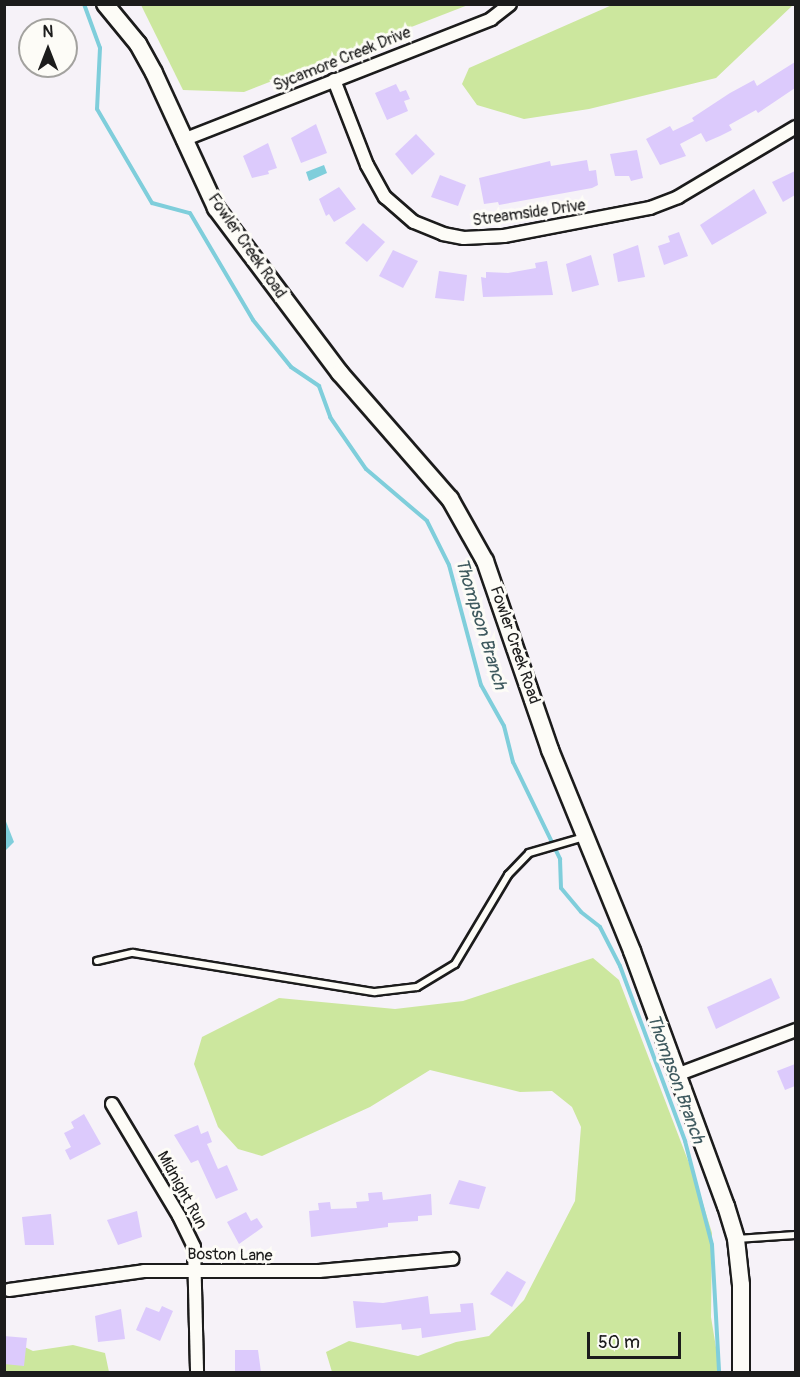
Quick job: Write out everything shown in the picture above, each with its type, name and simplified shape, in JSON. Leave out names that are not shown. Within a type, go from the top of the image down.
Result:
[{"type":"main road","name":"Fowler Creek Road","points":[[105,4],[138,44],[216,208],[259,269],[362,399],[450,499],[472,533],[498,592],[550,750],[679,1074],[736,1239],[741,1285],[741,1372]]},
{"type":"street","name":"Sycamore Creek Drive","points":[[183,140],[491,18],[510,4]]},
{"type":"street","name":"Streamside Drive","points":[[334,80],[366,165],[385,197],[414,222],[442,234],[464,238],[504,236],[650,208],[678,196],[795,127]]},
{"type":"street","points":[[679,1074],[795,1030]]},
{"type":"street","name":"Midnight Run","points":[[112,1104],[189,1234],[196,1271],[196,1372]]},
{"type":"street","name":"Boston Lane","points":[[9,1290],[144,1272],[319,1271],[452,1259]]},
{"type":"lane","points":[[97,961],[133,954],[375,992],[417,987],[454,964],[508,875],[529,853],[585,837]]},
{"type":"lane","points":[[736,1239],[795,1235]]},
{"type":"green space","points":[[141,5],[468,5],[244,92],[183,90]]},
{"type":"green space","points":[[612,5],[793,5],[716,78],[589,109],[524,119],[477,105],[462,84],[469,68]]},
{"type":"green space","points":[[593,958],[619,980],[697,1184],[712,1233],[711,1317],[720,1372],[332,1372],[326,1352],[349,1341],[418,1356],[456,1342],[489,1336],[524,1300],[575,1201],[581,1127],[572,1107],[552,1091],[520,1092],[430,1070],[370,1107],[262,1156],[238,1149],[218,1127],[194,1064],[202,1037],[279,998],[395,1009],[463,1001]]},
{"type":"green space","points":[[4,1337],[33,1351],[73,1345],[105,1353],[109,1372],[5,1372]]},
{"type":"water","points":[[324,165],[327,173],[309,181],[306,172]]},
{"type":"water","points":[[5,819],[14,842],[4,851]]},
{"type":"building","points":[[795,62],[795,88],[758,113],[756,110],[729,125],[732,130],[720,136],[706,142],[701,133],[680,144],[686,156],[660,165],[646,139],[670,126],[673,131],[694,121],[692,118],[730,93],[754,80],[757,86]]},
{"type":"building","points":[[396,84],[400,92],[406,90],[410,99],[404,101],[408,111],[387,120],[375,93]]},
{"type":"building","points":[[316,124],[327,153],[301,163],[291,138]]},
{"type":"building","points":[[416,134],[435,154],[412,175],[395,154]]},
{"type":"building","points":[[268,143],[277,168],[268,171],[269,174],[252,178],[243,156]]},
{"type":"building","points":[[637,150],[643,178],[631,181],[629,176],[615,176],[610,154]]},
{"type":"building","points":[[587,160],[589,171],[596,170],[598,185],[592,188],[499,205],[498,202],[484,204],[479,178],[550,161],[551,166]]},
{"type":"building","points":[[795,171],[795,195],[783,202],[772,182]]},
{"type":"building","points":[[440,175],[466,185],[458,206],[431,197]]},
{"type":"building","points":[[339,187],[356,209],[334,222],[329,214],[326,216],[319,199]]},
{"type":"building","points":[[754,189],[767,213],[712,245],[700,225]]},
{"type":"building","points":[[363,223],[385,242],[367,262],[345,243]]},
{"type":"building","points":[[679,232],[688,256],[664,265],[658,246],[670,242],[668,236]]},
{"type":"building","points":[[638,245],[645,277],[618,282],[613,254]]},
{"type":"building","points":[[393,250],[418,261],[403,288],[379,276]]},
{"type":"building","points":[[591,255],[599,285],[572,292],[566,264]]},
{"type":"building","points":[[547,261],[553,295],[483,297],[481,277],[486,278],[486,272],[508,273],[536,268],[535,263]]},
{"type":"building","points":[[439,271],[467,275],[464,301],[435,298]]},
{"type":"building","points":[[771,978],[780,998],[716,1029],[707,1007]]},
{"type":"building","points":[[795,1064],[795,1086],[785,1090],[777,1071]]},
{"type":"building","points":[[84,1114],[101,1144],[70,1160],[65,1150],[71,1147],[64,1133],[74,1128],[71,1122]]},
{"type":"building","points":[[198,1125],[201,1134],[208,1131],[212,1142],[207,1144],[218,1169],[227,1165],[238,1190],[216,1199],[198,1160],[191,1163],[174,1135]]},
{"type":"building","points":[[459,1180],[486,1187],[479,1209],[449,1204]]},
{"type":"building","points":[[382,1192],[383,1200],[431,1194],[432,1215],[418,1216],[418,1221],[388,1223],[388,1227],[311,1237],[309,1211],[319,1210],[318,1203],[330,1202],[331,1209],[357,1208],[356,1202],[369,1201],[368,1193]]},
{"type":"building","points":[[137,1211],[142,1237],[118,1245],[107,1220]]},
{"type":"building","points":[[246,1212],[251,1221],[257,1218],[263,1227],[239,1244],[227,1222]]},
{"type":"building","points":[[51,1214],[54,1245],[25,1245],[22,1217]]},
{"type":"building","points":[[507,1271],[526,1282],[512,1307],[490,1294]]},
{"type":"building","points":[[428,1296],[430,1314],[461,1312],[460,1304],[473,1303],[476,1330],[422,1338],[421,1328],[402,1330],[401,1324],[356,1328],[353,1301],[383,1303]]},
{"type":"building","points":[[162,1306],[173,1311],[160,1341],[136,1330],[146,1307],[159,1312]]},
{"type":"building","points":[[121,1309],[125,1339],[98,1342],[95,1316]]},
{"type":"building","points":[[4,1336],[27,1338],[24,1366],[4,1364]]},
{"type":"building","points":[[235,1350],[258,1350],[261,1372],[235,1372]]},
{"type":"waterway","name":"Thompson Branch","points":[[84,4],[100,48],[97,109],[152,203],[190,213],[253,320],[291,367],[319,386],[330,417],[366,469],[427,521],[449,565],[481,685],[504,726],[513,762],[560,859],[561,888],[581,912],[600,927],[620,966],[685,1141],[712,1245],[719,1372]]}]
